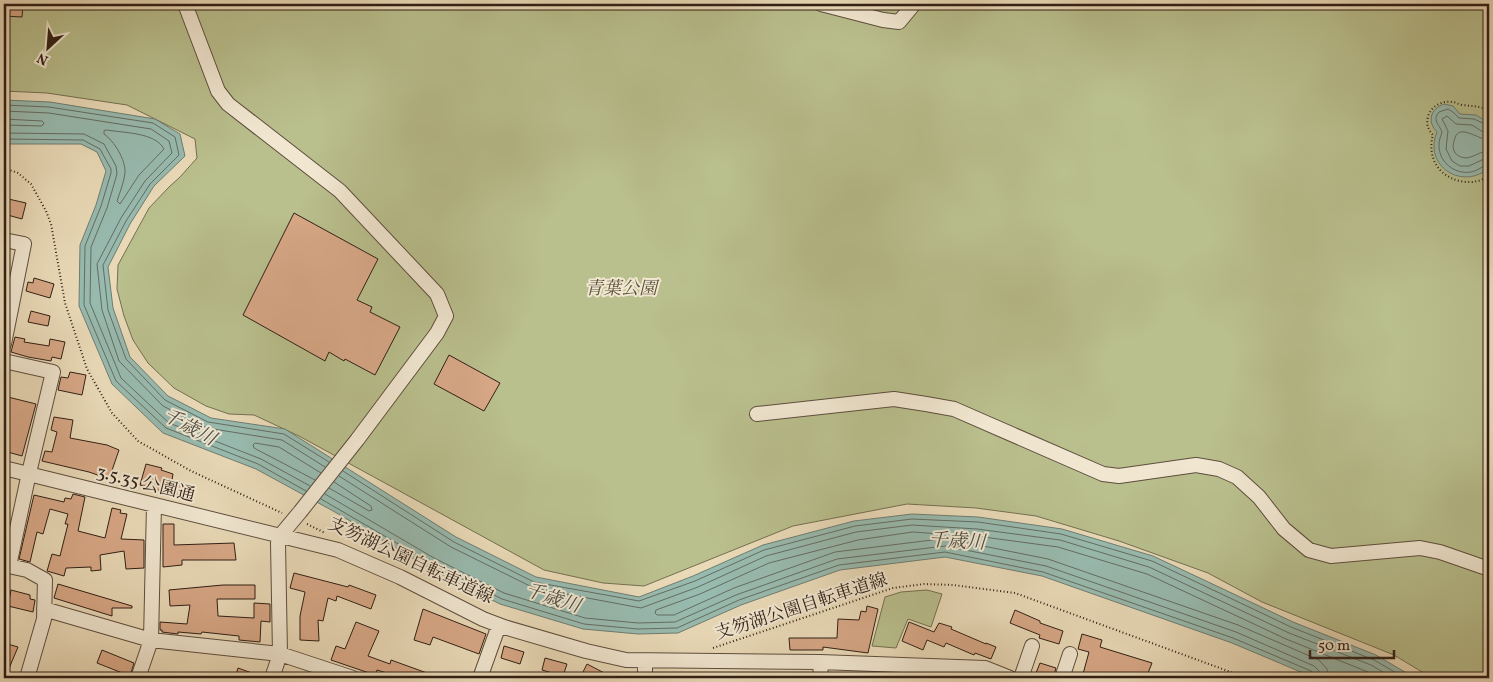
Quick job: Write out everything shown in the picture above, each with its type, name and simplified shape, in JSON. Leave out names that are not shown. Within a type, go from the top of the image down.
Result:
[{"type":"street","points":[[186,4],[218,91],[228,104],[340,191],[437,294],[446,316],[437,333],[357,440],[280,536],[278,543],[280,654],[272,678]]},
{"type":"street","points":[[821,4],[883,20],[899,22],[914,4]]},
{"type":"street","points":[[4,240],[24,244],[4,344]]},
{"type":"street","points":[[4,361],[53,372],[6,566],[27,570],[45,580],[44,619],[27,678]]},
{"type":"street","points":[[757,414],[894,399],[954,409],[1103,474],[1119,476],[1196,465],[1219,469],[1237,478],[1259,497],[1284,530],[1308,550],[1331,556],[1420,548],[1440,552],[1489,569]]},
{"type":"street","name":"3.5.35 公園通","points":[[4,468],[338,550],[400,577],[483,618],[586,651],[626,660],[820,662],[987,674],[1010,678]]},
{"type":"street","points":[[138,678],[151,640],[154,505]]},
{"type":"street","points":[[44,608],[151,640],[280,654],[353,678]]},
{"type":"street","points":[[480,678],[499,624]]},
{"type":"street","points":[[1022,678],[1032,646]]},
{"type":"street","points":[[1062,678],[1070,654]]},
{"type":"street","points":[[645,661],[645,678]]},
{"type":"street","points":[[820,662],[821,678]]},
{"type":"path","points":[[1486,109],[1489,98]]},
{"type":"path","points":[[1489,112],[1486,109],[1448,101],[1433,107],[1428,113],[1427,122],[1428,129],[1433,135],[1431,143],[1432,153],[1437,166],[1442,171],[1459,181],[1472,182],[1486,178],[1489,175]]},
{"type":"path","name":"支笏湖公園自転車道線","points":[[4,168],[18,173],[30,184],[46,211],[51,224],[65,303],[87,369],[112,413],[138,441],[191,471],[297,516],[327,534]]},
{"type":"path","name":"支笏湖公園自転車道線","points":[[709,649],[893,588],[924,584],[953,585],[1015,593],[1247,678]]},
{"type":"green space","name":"青葉公園","points":[[4,4],[1489,4],[1489,678],[1432,678],[1394,655],[1262,602],[1208,573],[1119,541],[1036,516],[976,508],[907,504],[793,526],[644,586],[603,583],[544,570],[299,436],[254,415],[229,414],[206,406],[174,388],[148,363],[133,340],[124,316],[117,289],[118,265],[149,208],[197,158],[195,139],[127,105],[47,93],[4,91]]},
{"type":"green space","points":[[927,590],[942,594],[931,627],[908,619],[896,648],[872,646],[885,597],[901,592]]},
{"type":"water","name":"千歳川","points":[[4,100],[50,102],[155,119],[180,134],[185,156],[154,186],[130,224],[108,267],[113,308],[130,357],[168,396],[211,418],[285,429],[456,537],[536,577],[639,597],[693,576],[763,545],[854,521],[912,514],[978,517],[1062,529],[1153,556],[1293,622],[1376,655],[1415,678],[1315,678],[1232,643],[1042,576],[945,557],[840,570],[741,605],[678,633],[638,634],[583,629],[500,604],[429,568],[335,512],[256,469],[163,433],[112,384],[79,306],[80,245],[96,205],[106,171],[97,152],[81,144],[4,144]]},
{"type":"water","points":[[1444,104],[1453,106],[1460,114],[1476,115],[1489,123],[1489,168],[1468,177],[1457,176],[1440,164],[1435,155],[1434,144],[1437,132],[1431,120],[1433,112]]},
{"type":"building","points":[[4,4],[23,4],[22,17],[4,16]]},
{"type":"building","points":[[4,198],[26,203],[22,219],[4,214]]},
{"type":"building","points":[[294,213],[378,259],[357,300],[372,307],[370,312],[400,327],[375,375],[329,352],[325,361],[243,315]]},
{"type":"building","points":[[34,278],[54,284],[50,298],[26,291],[28,282],[33,283]]},
{"type":"building","points":[[31,311],[50,316],[48,326],[28,322]]},
{"type":"building","points":[[15,337],[25,339],[24,342],[49,346],[50,339],[65,342],[61,359],[52,357],[51,361],[11,352]]},
{"type":"building","points":[[449,355],[500,383],[484,411],[434,384]]},
{"type":"building","points":[[70,372],[86,375],[82,395],[58,390],[61,377],[68,378]]},
{"type":"building","points":[[4,396],[36,404],[22,456],[4,451]]},
{"type":"building","points":[[54,417],[73,420],[70,438],[107,445],[119,450],[109,479],[89,472],[42,461],[45,451],[52,452],[57,432],[51,430]]},
{"type":"building","points":[[146,464],[162,468],[161,470],[173,474],[172,480],[184,483],[180,496],[140,485]]},
{"type":"building","points":[[73,494],[85,497],[78,531],[105,538],[112,508],[121,510],[120,513],[127,514],[121,539],[144,540],[144,568],[126,569],[124,551],[100,555],[101,570],[91,571],[91,567],[66,568],[64,576],[47,571],[52,554],[60,556],[68,524],[65,524],[68,514],[50,509],[43,534],[37,532],[30,562],[19,559],[34,495],[64,502],[65,498],[71,499]]},
{"type":"building","points":[[163,524],[174,524],[174,545],[234,543],[236,560],[182,560],[182,565],[163,567]]},
{"type":"building","points":[[294,573],[348,587],[349,585],[376,595],[371,609],[337,596],[336,601],[328,598],[323,621],[318,620],[319,641],[300,640],[300,616],[305,592],[290,588]]},
{"type":"building","points":[[58,584],[132,606],[132,608],[112,608],[112,616],[54,598]]},
{"type":"building","points":[[223,585],[255,585],[255,599],[217,599],[218,616],[254,618],[254,603],[270,604],[270,622],[261,621],[260,642],[239,640],[239,636],[202,632],[201,634],[178,632],[178,634],[162,632],[160,630],[160,622],[187,624],[190,605],[170,606],[169,590]]},
{"type":"building","points":[[11,590],[30,595],[30,599],[35,600],[33,612],[8,606]]},
{"type":"building","points":[[867,606],[878,609],[868,653],[823,647],[823,650],[790,650],[789,638],[837,638],[838,619],[859,620],[861,611],[866,612]]},
{"type":"building","points":[[423,609],[486,634],[479,654],[433,637],[430,645],[414,640]]},
{"type":"building","points":[[1015,610],[1040,621],[1040,623],[1063,631],[1059,644],[1039,638],[1040,635],[1010,623]]},
{"type":"building","points":[[356,622],[379,631],[368,656],[390,664],[391,660],[438,678],[402,678],[377,670],[375,675],[331,660],[336,646],[345,649]]},
{"type":"building","points":[[909,622],[934,632],[939,623],[996,647],[991,659],[975,653],[974,655],[946,643],[944,647],[927,640],[923,650],[902,641]]},
{"type":"building","points":[[1082,634],[1102,640],[1100,647],[1152,663],[1146,678],[1136,678],[1121,674],[1119,678],[1098,678],[1083,674],[1089,652],[1078,649]]},
{"type":"building","points":[[4,643],[18,647],[5,678],[4,678]]},
{"type":"building","points":[[504,646],[524,652],[520,664],[501,658]]},
{"type":"building","points":[[102,650],[134,663],[130,676],[97,663]]},
{"type":"building","points":[[545,658],[567,664],[563,676],[542,670]]},
{"type":"building","points":[[1040,663],[1056,668],[1053,678],[1034,678]]},
{"type":"building","points":[[587,664],[614,678],[580,678]]},
{"type":"building","points":[[238,668],[263,677],[235,678]]}]
